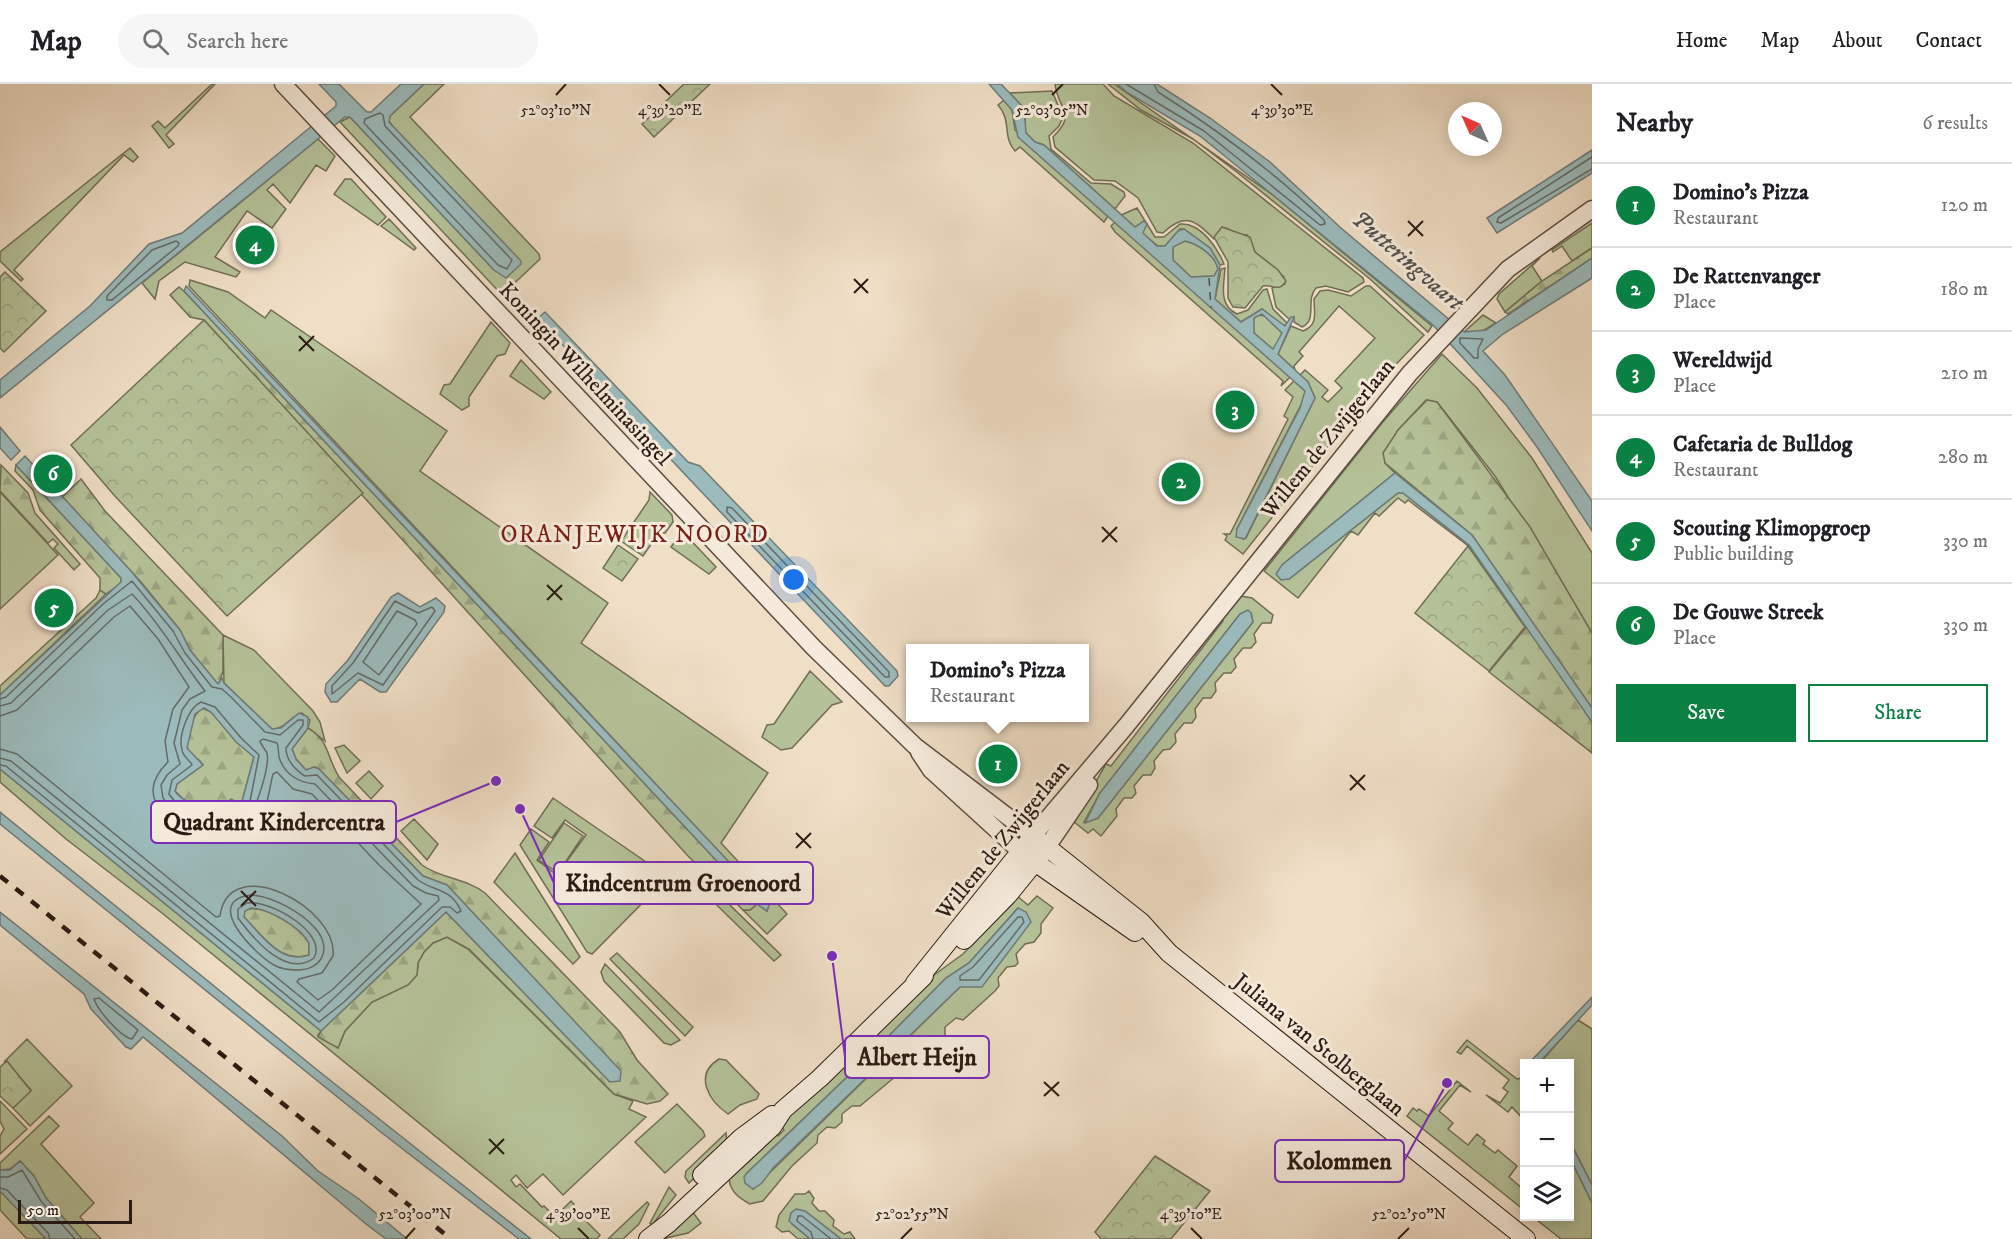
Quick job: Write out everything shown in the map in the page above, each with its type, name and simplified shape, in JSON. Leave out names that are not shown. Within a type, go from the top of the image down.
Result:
[{"type":"main road","name":"Willem de Zwijgerlaan","points":[[649,1237],[669,1223],[751,1147],[772,1127],[783,1110],[820,1078],[915,983],[950,955],[1008,895],[1027,857],[1040,841]]},
{"type":"main road","name":"Juliana van Stolberglaan","points":[[1040,841],[1141,922],[1169,953],[1526,1239]]},
{"type":"main road","name":"Juliana van Stolberglaan","points":[[1027,857],[1156,948],[1169,953]]},
{"type":"street","name":"Koningin Wilhelminasingel","points":[[283,84],[774,606],[915,746]]},
{"type":"street","name":"Willem de Zwijgerlaan","points":[[1040,841],[1126,726],[1410,373],[1508,269],[1592,209]]},
{"type":"street","points":[[915,746],[1040,841]]},
{"type":"street","points":[[915,746],[931,770],[1027,857]]},
{"type":"green space","points":[[212,84],[215,84],[166,135],[174,144],[169,148],[152,126],[158,121],[165,128]]},
{"type":"green space","points":[[424,84],[444,84],[410,117],[539,254],[540,259],[502,295],[340,122],[350,117],[494,270],[389,121],[390,116]]},
{"type":"green space","points":[[684,84],[710,84],[654,137],[642,124]]},
{"type":"green space","points":[[1055,84],[1103,84],[1114,96],[1193,143],[1363,278],[1364,282],[1348,292],[1326,286],[1316,288],[1311,298],[1311,315],[1307,324],[1302,327],[1294,322],[1294,317],[1289,319],[1276,307],[1272,288],[1285,284],[1284,277],[1255,252],[1247,235],[1237,234],[1226,228],[1214,239],[1190,221],[1178,222],[1163,233],[1157,232],[1138,198],[1115,181],[1094,180],[1055,147],[1053,137],[1064,122],[1065,116]]},
{"type":"green space","points":[[1108,84],[1114,84],[1192,138],[1141,110]]},
{"type":"green space","points":[[1052,91],[1063,117],[1059,126],[1049,136],[1051,149],[1091,183],[1111,184],[1124,192],[1125,196],[1115,209],[1044,145],[1035,142],[1025,132],[1025,110],[1010,93]]},
{"type":"green space","points":[[1004,100],[1012,110],[1015,130],[1108,216],[1104,222],[1020,147],[1015,151],[1009,140],[1005,117],[998,105]]},
{"type":"green space","points":[[318,139],[335,156],[326,171],[316,165],[290,203],[273,184],[267,190],[286,209],[272,228],[247,211],[215,257],[240,272],[236,277],[185,262],[159,281],[155,299],[142,283]]},
{"type":"green space","points":[[1196,141],[1273,195],[1432,326],[1428,332],[1370,279]]},
{"type":"green space","points":[[130,148],[138,157],[133,162],[124,155],[14,270],[23,279],[21,281],[0,261],[0,252]]},
{"type":"green space","points":[[345,179],[351,179],[386,217],[378,225],[334,194]]},
{"type":"green space","points":[[1137,208],[1147,224],[1144,221],[1135,227],[1121,215]]},
{"type":"green space","points":[[389,219],[416,248],[414,250],[381,226]]},
{"type":"green space","points":[[1115,222],[1290,377],[1281,386],[1283,381],[1115,232],[1111,226]]},
{"type":"green space","points":[[1592,223],[1592,248],[1572,261],[1562,246],[1553,252],[1552,250]]},
{"type":"green space","points":[[1147,224],[1155,237],[1164,237],[1180,224],[1194,227],[1212,243],[1224,264],[1220,265],[1210,248],[1184,229],[1180,229],[1165,246],[1158,246],[1142,233]]},
{"type":"green space","points":[[1222,227],[1250,237],[1255,252],[1278,270],[1286,281],[1281,287],[1263,286],[1245,308],[1233,307],[1228,298],[1228,262],[1214,237]]},
{"type":"green space","points":[[1185,241],[1200,247],[1210,255],[1218,269],[1214,276],[1191,277],[1173,260],[1173,246]]},
{"type":"green space","points":[[1592,248],[1592,258],[1508,314],[1505,312],[1542,281]]},
{"type":"green space","points":[[1540,258],[1532,266],[1542,281],[1505,312],[1497,299],[1499,294]]},
{"type":"green space","points":[[1225,268],[1223,288],[1225,300],[1231,310],[1237,314],[1248,310],[1263,290],[1267,289],[1273,309],[1288,324],[1283,326],[1262,309],[1241,322],[1215,299],[1221,269]]},
{"type":"green space","points":[[5,272],[46,311],[4,352],[0,348],[0,277]]},
{"type":"green space","points":[[190,280],[228,292],[265,318],[271,310],[447,431],[420,471],[608,603],[581,643],[768,773],[721,843],[787,914],[767,934],[743,910],[750,910],[757,904],[767,911],[769,905],[189,286]]},
{"type":"green space","points":[[1366,286],[1370,286],[1424,335],[1381,380],[1243,554],[1225,540],[1227,536],[1224,534],[1230,534],[1288,419],[1284,416],[1293,397],[1285,390],[1294,381],[1305,391],[1304,399],[1237,529],[1243,539],[1246,538],[1315,398],[1308,382],[1300,375],[1305,370],[1328,390],[1322,397],[1328,402],[1342,388],[1335,381],[1375,338],[1339,306],[1299,352],[1303,356],[1294,366],[1295,370],[1278,354],[1291,326],[1303,331],[1314,322],[1314,299],[1320,291],[1328,290],[1351,296]]},
{"type":"green space","points":[[179,287],[757,904],[750,910],[743,910],[688,856],[204,320],[190,317],[170,295]]},
{"type":"green space","points":[[1257,315],[1267,316],[1281,331],[1282,336],[1273,350],[1254,333],[1253,320]]},
{"type":"green space","points":[[1483,315],[1496,323],[1481,332],[1464,332]]},
{"type":"green space","points":[[204,320],[363,493],[227,616],[114,495],[71,445]]},
{"type":"green space","points":[[491,322],[510,343],[505,354],[497,356],[469,397],[469,406],[462,410],[440,394],[444,385],[450,384]]},
{"type":"green space","points":[[1442,354],[1477,388],[1532,458],[1592,553],[1592,633],[1495,476],[1437,402],[1426,400],[1398,430],[1385,463],[1395,473],[1282,565],[1289,579],[1398,493],[1403,493],[1469,545],[1525,627],[1467,545],[1408,500],[1405,503],[1398,498],[1379,516],[1375,513],[1358,535],[1351,531],[1298,598],[1264,571],[1382,423]]},
{"type":"green space","points":[[521,360],[551,392],[544,399],[510,376]]},
{"type":"green space","points":[[1427,400],[1437,402],[1530,527],[1592,633],[1592,708],[1472,535],[1385,463],[1383,453],[1398,430]]},
{"type":"green space","points":[[1,465],[28,493],[35,513],[80,564],[74,570],[54,548],[58,544],[53,539],[48,543],[0,491]]},
{"type":"green space","points":[[16,465],[121,578],[121,583],[106,594],[100,590],[100,578],[40,510],[33,490],[15,471]]},
{"type":"green space","points":[[81,479],[105,511],[223,635],[223,672],[218,685],[190,650],[180,630],[141,582],[62,497]]},
{"type":"green space","points":[[0,492],[58,555],[0,609]]},
{"type":"green space","points":[[650,492],[672,515],[673,522],[665,533],[658,534],[643,556],[621,541],[649,500]]},
{"type":"green space","points":[[682,531],[716,567],[709,574],[671,547]]},
{"type":"green space","points":[[618,545],[638,559],[622,581],[603,568]]},
{"type":"green space","points":[[1468,546],[1525,627],[1489,671],[1415,613]]},
{"type":"green space","points":[[100,590],[106,594],[0,695],[0,686],[96,598]]},
{"type":"green space","points":[[1236,597],[1252,598],[1273,615],[1271,623],[1262,623],[1254,634],[1256,642],[1251,648],[1243,648],[1234,659],[1236,667],[1231,673],[1224,673],[1215,683],[1216,691],[1211,698],[1203,698],[1195,709],[1196,717],[1192,723],[1184,723],[1175,734],[1176,742],[1170,749],[1163,750],[1154,761],[1155,768],[1151,775],[1143,775],[1134,786],[1136,793],[1132,798],[1124,798],[1116,809],[1117,816],[1101,836],[1093,829],[1088,833],[1073,821],[1106,764],[1111,766],[1223,621],[1220,617]],"holes":[[[1248,611],[1251,613],[1253,622],[1098,818],[1084,822],[1100,793],[1240,614]]]},
{"type":"green space","points":[[1527,626],[1592,722],[1592,753],[1489,672]]},
{"type":"green space","points":[[223,635],[254,650],[313,711],[320,722],[325,741],[308,728],[310,720],[302,713],[280,727],[272,729],[224,683]]},
{"type":"green space","points":[[810,671],[842,702],[832,705],[792,748],[781,750],[762,737],[767,725],[774,724]]},
{"type":"green space","points":[[202,708],[211,712],[254,757],[241,805],[232,800],[211,808],[184,800],[175,791],[177,784],[203,765],[192,756],[187,747],[192,722]]},
{"type":"green space","points":[[308,728],[324,744],[339,777],[422,865],[429,870],[470,884],[485,893],[620,1032],[637,1060],[668,1094],[660,1101],[647,1104],[614,1094],[469,949],[447,937],[433,943],[424,952],[418,963],[417,975],[408,985],[372,1002],[345,1031],[338,1048],[318,1037],[321,1031],[446,912],[610,1082],[490,932],[447,885],[423,876],[319,769],[315,767],[306,770],[296,759],[292,749]]},
{"type":"green space","points":[[344,745],[360,761],[347,773],[335,748]]},
{"type":"green space","points":[[0,769],[321,1031],[318,1035],[338,1048],[345,1031],[372,1002],[408,985],[417,975],[418,963],[424,952],[433,943],[447,937],[468,949],[614,1094],[633,1101],[629,1109],[646,1117],[563,1195],[543,1174],[527,1188],[516,1175],[511,1180],[516,1187],[520,1184],[555,1217],[571,1201],[574,1204],[572,1207],[600,1235],[597,1239],[561,1239],[162,913],[66,839],[0,782]]},
{"type":"green space","points":[[369,771],[383,786],[371,799],[356,783]]},
{"type":"green space","points":[[553,798],[668,877],[592,954],[587,952],[520,845],[531,829],[549,842],[537,860],[557,875],[586,835],[565,820],[552,838],[534,826]]},
{"type":"green space","points":[[414,819],[438,844],[427,860],[401,831]]},
{"type":"green space","points":[[564,823],[583,836],[558,873],[539,860]]},
{"type":"green space","points":[[515,853],[580,957],[573,964],[494,882]]},
{"type":"green space","points":[[688,864],[781,955],[774,961],[682,871]]},
{"type":"green space","points":[[1017,896],[1028,905],[1037,896],[1053,908],[1041,924],[1041,933],[1034,942],[1025,944],[1016,954],[1018,963],[1007,967],[998,978],[999,986],[995,991],[963,1020],[956,1018],[945,1027],[945,1035],[938,1041],[930,1040],[920,1048],[920,1056],[860,1106],[852,1106],[842,1114],[842,1122],[835,1128],[827,1127],[818,1135],[817,1143],[792,1166],[763,1201],[750,1204],[739,1197],[729,1182],[729,1177],[775,1133],[778,1136],[784,1130],[780,1125],[934,975],[963,954]],"holes":[[[1018,908],[960,987],[753,1189],[746,1174],[869,1056],[946,978],[969,963]]]},
{"type":"green space","points":[[248,909],[265,911],[291,924],[309,943],[309,955],[299,957],[289,955],[272,946],[244,917],[244,912]]},
{"type":"green space","points":[[617,953],[693,1027],[685,1036],[610,959]]},
{"type":"green space","points":[[605,964],[680,1040],[671,1045],[664,1043],[604,981],[601,972]]},
{"type":"green space","points":[[1578,1020],[1592,1029],[1592,1185],[1574,1150],[1574,1059],[1543,1059]]},
{"type":"green space","points":[[27,1039],[72,1086],[30,1126],[13,1108],[31,1090],[6,1061],[4,1062]]},
{"type":"green space","points":[[1467,1040],[1517,1079],[1520,1078],[1520,1116],[1512,1107],[1508,1112],[1486,1095],[1500,1103],[1508,1092],[1503,1088],[1509,1080],[1467,1046],[1461,1054],[1457,1052]]},
{"type":"green space","points":[[719,1059],[726,1060],[759,1094],[757,1099],[740,1105],[728,1114],[710,1095],[705,1080],[711,1065]]},
{"type":"green space","points":[[7,1061],[31,1091],[13,1108],[0,1096],[0,1067]]},
{"type":"green space","points":[[1457,1081],[1471,1092],[1460,1085],[1439,1111],[1453,1123],[1448,1129],[1468,1145],[1477,1134],[1485,1141],[1483,1144],[1495,1153],[1498,1150],[1517,1166],[1509,1177],[1520,1187],[1520,1207],[1407,1116],[1413,1108],[1429,1116]]},
{"type":"green space","points":[[0,1101],[27,1129],[0,1154],[0,1136],[4,1129],[0,1121]]},
{"type":"green space","points":[[677,1104],[705,1136],[665,1173],[635,1142]]},
{"type":"green space","points":[[49,1116],[59,1126],[41,1144],[94,1203],[80,1217],[101,1239],[82,1239],[46,1198],[34,1176],[20,1161],[10,1169],[0,1170],[0,1163]]},
{"type":"green space","points":[[726,1133],[727,1147],[689,1183],[685,1177],[686,1171]]},
{"type":"green space","points":[[1155,1156],[1210,1191],[1171,1239],[1101,1239],[1095,1232]]},
{"type":"green space","points":[[1574,1166],[1592,1203],[1592,1239],[1561,1239],[1538,1221],[1574,1221]]},
{"type":"green space","points":[[669,1187],[676,1195],[652,1225],[650,1223]]},
{"type":"green space","points":[[0,1191],[46,1239],[27,1239],[0,1210]]},
{"type":"green space","points":[[809,1191],[814,1198],[812,1203],[819,1211],[825,1211],[834,1220],[833,1226],[844,1234],[850,1232],[855,1239],[841,1239],[805,1211],[792,1224],[810,1239],[798,1239],[789,1231],[782,1232],[776,1227],[779,1215],[795,1194],[805,1194]]},
{"type":"green space","points":[[647,1202],[649,1204],[639,1224],[623,1239],[608,1239]]},
{"type":"green space","points":[[691,1210],[701,1223],[688,1233],[662,1239]]},
{"type":"water","points":[[319,84],[339,84],[367,112],[371,112],[401,84],[424,84],[390,116],[389,122],[521,261],[521,264],[506,278],[494,270],[350,117],[345,117],[0,398],[0,380],[90,306],[149,244],[182,233],[336,106],[336,102]]},
{"type":"water","points":[[989,84],[1001,84],[1024,108],[1026,133],[1035,142],[1044,145],[1135,227],[1144,221],[1147,224],[1143,233],[1157,246],[1165,246],[1178,231],[1184,229],[1210,248],[1220,265],[1215,299],[1241,322],[1262,309],[1285,326],[1291,317],[1294,317],[1278,354],[1308,382],[1315,398],[1245,539],[1236,537],[1237,529],[1300,408],[1305,391],[1018,137],[1012,110]],"holes":[[[1185,241],[1200,247],[1210,255],[1218,269],[1214,276],[1191,277],[1173,260],[1173,247]],[[1262,314],[1282,333],[1273,349],[1254,333],[1254,318]]]},
{"type":"water","points":[[1117,84],[1157,84],[1210,118],[1270,162],[1341,228],[1464,332],[1486,330],[1592,258],[1592,278],[1503,334],[1483,351],[1505,375],[1592,501],[1592,531],[1507,406],[1433,325],[1200,136]]},
{"type":"water","points":[[1592,150],[1592,173],[1497,233],[1487,218]]},
{"type":"water","points":[[186,286],[769,905],[767,911],[757,904],[184,291]]},
{"type":"water","points":[[545,312],[688,462],[700,466],[897,671],[898,676],[889,686],[885,686],[541,322],[538,318]]},
{"type":"water","points":[[0,427],[20,451],[11,460],[0,448]]},
{"type":"water","points":[[25,456],[130,570],[180,630],[190,650],[218,684],[222,678],[224,683],[272,729],[281,728],[299,713],[308,717],[308,728],[292,749],[296,759],[306,770],[314,767],[319,769],[423,876],[447,885],[621,1071],[620,1081],[610,1082],[446,912],[321,1031],[0,769],[0,695],[121,582],[121,578],[16,465]],"holes":[[[204,708],[211,712],[236,742],[254,757],[241,805],[231,799],[218,807],[204,807],[192,804],[175,791],[177,784],[203,765],[187,748],[195,714]],[[251,908],[275,915],[292,925],[309,943],[309,955],[289,956],[272,946],[244,917],[245,911]]]},
{"type":"water","points":[[1395,473],[1472,535],[1592,708],[1592,722],[1469,545],[1403,493],[1398,493],[1289,579],[1281,580],[1276,574],[1282,565]]},
{"type":"water","points":[[398,593],[420,607],[436,598],[445,606],[444,612],[386,692],[380,692],[360,679],[337,702],[331,702],[325,692],[326,684],[348,660],[391,597]]},
{"type":"water","points":[[1248,610],[1253,622],[1098,818],[1085,823],[1100,793],[1240,614]]},
{"type":"water","points":[[0,812],[321,1073],[531,1239],[519,1239],[382,1133],[0,824]]},
{"type":"water","points":[[1018,908],[1026,912],[1031,922],[982,987],[960,987],[773,1168],[762,1183],[753,1189],[745,1183],[746,1174],[869,1056],[946,978],[969,963]]},
{"type":"water","points":[[0,912],[282,1136],[318,1171],[359,1199],[407,1239],[386,1239],[366,1224],[143,1037],[131,1049],[126,1047],[91,1009],[84,994],[0,925]]},
{"type":"water","points":[[1592,997],[1592,1005],[1543,1059],[1533,1059]]},
{"type":"water","points":[[1574,1150],[1592,1185],[1592,1203],[1574,1166]]},
{"type":"water","points":[[20,1161],[34,1176],[46,1198],[82,1239],[46,1239],[0,1191],[0,1170],[10,1170]]},
{"type":"water","points":[[796,1209],[805,1211],[841,1239],[810,1239],[789,1221],[791,1213]]},
{"type":"ferry route","points":[[1209,278],[1211,308]]},
{"type":"railway","points":[[0,876],[451,1239]]},
{"type":"place","name":"Cafetaria de Bulldog","points":[[255,245]]},
{"type":"place","name":"Wereldwijd","points":[[1235,410]]},
{"type":"place","name":"De Gouwe Streek","points":[[53,474]]},
{"type":"place","name":"De Rattenvanger","points":[[1181,482]]},
{"type":"place","name":"Scouting Klimopgroep","points":[[54,608]]},
{"type":"place","name":"Domino's Pizza","points":[[998,764]]},
{"type":"place","name":"Quadrant Kindercentra","points":[[496,781]]},
{"type":"place","name":"Kindcentrum Groenoord","points":[[520,809]]},
{"type":"place","name":"Albert Heijn","points":[[832,956]]},
{"type":"place","name":"Kolommen","points":[[1447,1083]]},
{"type":"district","name":"ORANJEWIJK NOORD","points":[[635,534]]},
{"type":"water label","name":"Putteringvaart","points":[[1408,260]]}]
